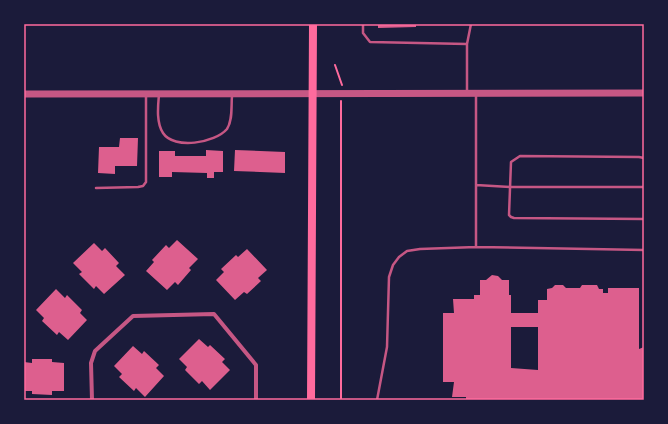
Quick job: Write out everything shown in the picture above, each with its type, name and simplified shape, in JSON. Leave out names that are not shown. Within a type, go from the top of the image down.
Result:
[{"type":"main road","points":[[311,400],[313,24]]},
{"type":"street","points":[[24,94],[644,93]]},
{"type":"street","points":[[92,400],[91,363],[95,351],[133,316],[214,314],[256,365],[256,400]]},
{"type":"lane","points":[[363,24],[363,33],[370,42],[467,44]]},
{"type":"lane","points":[[467,93],[467,44],[471,24]]},
{"type":"lane","points":[[159,94],[158,120],[163,134],[172,141],[195,143],[217,137],[226,129],[230,121],[232,93]]},
{"type":"lane","points":[[476,93],[476,247]]},
{"type":"lane","points":[[96,188],[138,187],[145,184],[146,94]]},
{"type":"lane","points":[[644,158],[520,156],[511,162],[509,215],[511,217],[644,219]]},
{"type":"lane","points":[[476,185],[510,188],[644,187]]},
{"type":"lane","points":[[377,400],[387,347],[389,277],[393,265],[399,257],[407,251],[420,249],[476,247],[644,250]]},
{"type":"path","points":[[335,65],[342,84]]},
{"type":"path","points":[[341,109],[341,400]]},
{"type":"building","points":[[378,24],[416,24],[416,27],[378,28]]},
{"type":"building","points":[[120,138],[138,138],[137,166],[115,166],[115,174],[98,173],[99,147],[119,147]]},
{"type":"building","points":[[206,150],[223,151],[223,172],[214,172],[214,178],[207,178],[207,173],[172,172],[172,177],[159,177],[159,151],[175,151],[175,156],[206,156]]},
{"type":"building","points":[[235,150],[285,152],[285,173],[234,171]]},
{"type":"building","points":[[177,240],[198,259],[189,268],[191,270],[178,285],[175,282],[167,290],[146,271],[154,262],[152,260],[166,245],[169,248]]},
{"type":"building","points":[[94,243],[102,251],[105,248],[119,263],[116,266],[125,275],[104,294],[96,286],[94,289],[79,274],[82,272],[73,263]]},
{"type":"building","points":[[247,249],[267,270],[258,278],[261,281],[247,294],[244,292],[235,300],[216,280],[224,272],[221,269],[236,255],[238,257]]},
{"type":"building","points":[[492,275],[498,276],[502,280],[509,280],[511,313],[538,313],[538,300],[547,300],[547,289],[552,288],[555,285],[563,285],[566,288],[580,288],[582,285],[597,285],[599,289],[603,289],[603,293],[608,293],[608,288],[639,288],[639,349],[644,347],[644,400],[466,400],[466,397],[452,397],[454,382],[443,382],[443,313],[454,313],[453,299],[474,299],[474,295],[480,295],[480,280],[486,280]],"holes":[[[511,327],[538,327],[538,370],[511,368]]]},
{"type":"building","points":[[56,289],[65,298],[67,295],[82,310],[80,313],[87,320],[68,340],[59,332],[57,335],[42,321],[44,318],[36,310]]},
{"type":"building","points":[[199,339],[208,347],[210,345],[225,359],[222,362],[230,370],[210,390],[202,381],[199,384],[185,370],[187,367],[179,359]]},
{"type":"building","points":[[133,346],[142,354],[144,351],[159,365],[156,368],[164,376],[145,397],[136,388],[134,391],[119,377],[122,374],[114,366]]},
{"type":"building","points":[[32,359],[52,359],[52,362],[64,363],[64,391],[52,391],[52,395],[32,394],[32,391],[24,391],[24,362],[32,363]]}]
